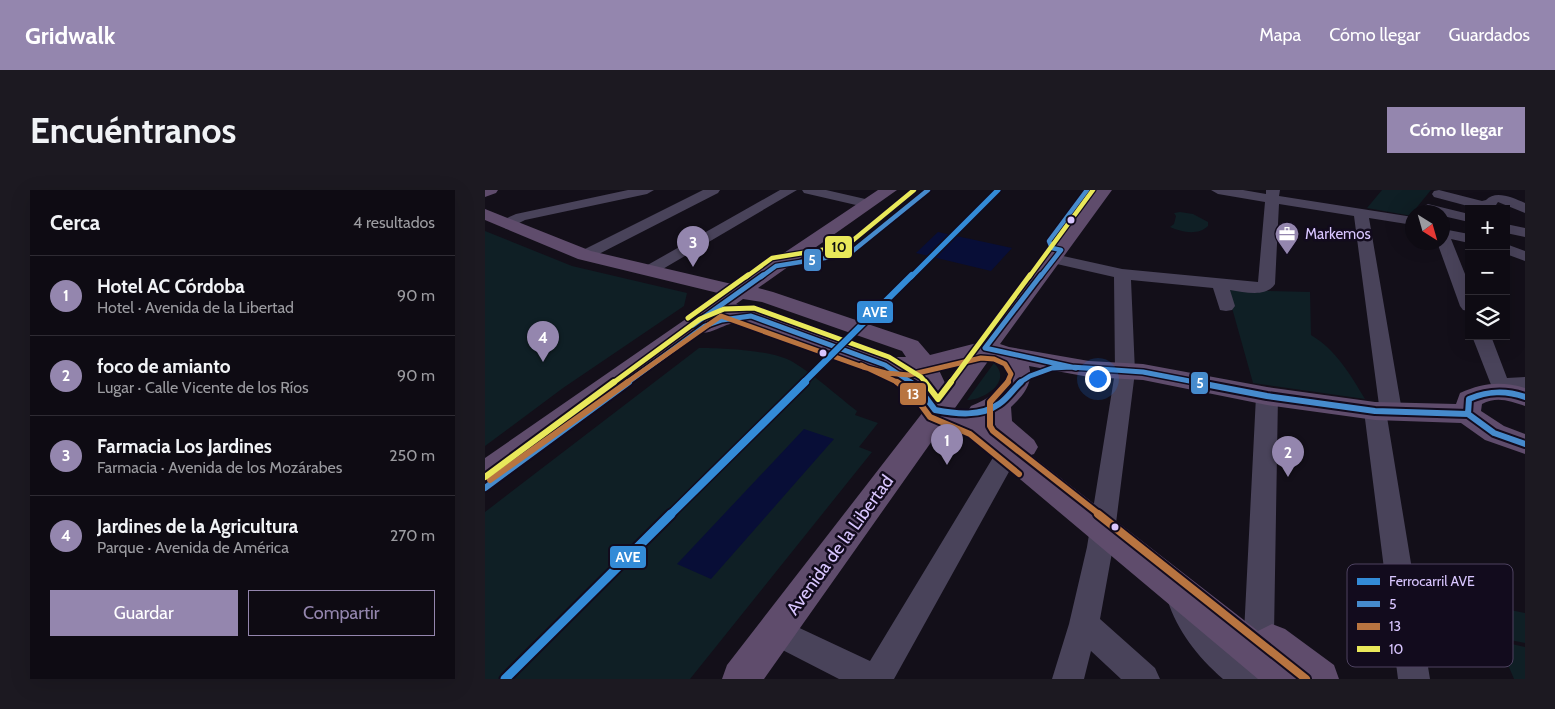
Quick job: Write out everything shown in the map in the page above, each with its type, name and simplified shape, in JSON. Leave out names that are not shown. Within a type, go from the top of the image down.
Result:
[{"type":"main road","points":[[485,192],[490,190]]},
{"type":"main road","points":[[485,473],[723,300],[889,190]]},
{"type":"main road","name":"Avenida de la Libertad","points":[[741,679],[939,412],[995,351],[1054,259],[1104,190]]},
{"type":"main road","points":[[485,214],[585,255],[649,270],[723,300],[751,316],[885,365],[920,388],[931,406],[939,412],[975,426],[1008,452],[1259,632],[1320,679]]},
{"type":"main road","points":[[485,488],[705,326],[723,300],[766,296],[917,355],[936,389],[939,412]]},
{"type":"main road","points":[[885,365],[917,355],[995,351],[1071,367],[1143,372],[1267,396],[1383,411],[1468,414],[1482,427],[1503,438],[1525,444]]},
{"type":"main road","points":[[995,351],[1018,368],[999,425],[1179,590],[1288,679]]},
{"type":"main road","points":[[939,412],[954,414],[974,413],[1008,394],[1042,371],[1071,367]]},
{"type":"main road","points":[[1468,414],[1469,399],[1483,392],[1513,389]]},
{"type":"street","points":[[485,198],[490,190]]},
{"type":"street","points":[[511,226],[512,221],[521,217],[647,190]]},
{"type":"street","points":[[585,255],[713,190]]},
{"type":"street","points":[[649,270],[790,190]]},
{"type":"street","points":[[809,190],[869,204]]},
{"type":"street","points":[[1218,190],[1272,194],[1405,220]]},
{"type":"street","points":[[1430,205],[1440,192],[1482,205],[1490,204],[1495,197],[1509,200],[1525,208]]},
{"type":"street","points":[[1054,259],[1122,274],[1255,288],[1263,287],[1267,284],[1272,194]]},
{"type":"street","points":[[1361,212],[1401,564]]},
{"type":"street","points":[[1510,212],[1525,216]]},
{"type":"street","points":[[1450,214],[1465,217]]},
{"type":"street","points":[[1510,229],[1525,233]]},
{"type":"street","points":[[1450,235],[1465,238]]},
{"type":"street","points":[[1447,250],[1465,296]]},
{"type":"street","points":[[1509,250],[1525,256]]},
{"type":"street","points":[[1068,679],[1084,624],[1104,521],[1125,372],[1122,274]]},
{"type":"street","points":[[1220,283],[1227,306]]},
{"type":"street","points":[[1483,340],[1513,389]]},
{"type":"street","points":[[1259,632],[1267,396]]},
{"type":"street","points":[[877,679],[1008,452]]},
{"type":"street","points":[[1179,590],[1184,609],[1203,638],[1213,650],[1247,679]]},
{"type":"street","points":[[1084,624],[1144,679]]},
{"type":"street","points":[[776,631],[872,679]]},
{"type":"shaded area","points":[[1382,190],[1431,190],[1419,205],[1405,205],[1405,215],[1367,208]]},
{"type":"shaded area","points":[[1174,213],[1193,214],[1208,222],[1208,226],[1194,232],[1184,232],[1170,227],[1174,224],[1176,216]]},
{"type":"shaded area","points":[[485,231],[572,266],[687,293],[684,306],[563,388],[485,446]]},
{"type":"shaded area","points":[[938,232],[1012,248],[991,271],[916,253]]},
{"type":"shaded area","points":[[1227,290],[1310,292],[1311,335],[1335,355],[1365,399],[1253,383]]},
{"type":"shaded area","points":[[699,348],[761,352],[793,362],[818,379],[857,411],[855,415],[878,423],[859,447],[872,452],[690,679],[485,679],[485,512]]},
{"type":"shaded area","points":[[994,363],[999,370],[998,383],[981,397],[967,400]]},
{"type":"shaded area","points":[[804,429],[834,439],[711,579],[677,564]]},
{"type":"shaded area","points":[[1513,611],[1525,613],[1525,643],[1513,641]]},
{"type":"shaded area","points":[[1513,644],[1525,647],[1525,679],[1514,679],[1509,667],[1513,667]]},
{"type":"rail line","name":"AVE","points":[[505,679],[998,190]]},
{"type":"transit line","name":"10","points":[[688,318],[772,258],[846,246],[914,190]]},
{"type":"transit line","name":"5","points":[[693,325],[776,266],[849,254],[928,190]]},
{"type":"transit line","name":"5","points":[[1076,368],[985,348],[1061,250],[1052,248],[1049,241],[1087,190]]},
{"type":"transit line","name":"10","points":[[485,477],[700,319],[724,309],[754,308],[889,357],[921,377],[938,399],[1093,190]]},
{"type":"transit line","name":"13","points":[[490,480],[721,316],[863,367],[891,374],[909,375],[965,360],[994,359],[1005,364],[1011,374],[1008,382],[990,402],[990,426],[993,431],[1306,679]]},
{"type":"transit line","name":"5","points":[[485,488],[705,326],[733,317],[745,316],[751,316],[885,365],[918,387],[935,410],[954,414],[982,412],[998,405],[1014,391],[1019,383],[1030,376],[1052,368],[1071,367],[1143,372],[1267,396],[1375,411],[1468,414]]},
{"type":"transit line","name":"13","points":[[861,365],[881,373],[904,386],[913,394],[930,417],[970,434],[1019,474]]},
{"type":"transit line","name":"5","points":[[1525,397],[1504,392],[1483,394],[1469,399],[1468,414],[1494,433],[1525,444]]},
{"type":"place","name":"Markemos","points":[[1287,255]]},
{"type":"place","name":"Farmacia Los Jardines","points":[[693,267]]},
{"type":"place","name":"Jardines de la Agricultura","points":[[543,362]]},
{"type":"place","name":"Hotel AC Córdoba","points":[[947,465]]},
{"type":"place","name":"foco de amianto","points":[[1288,477]]}]
